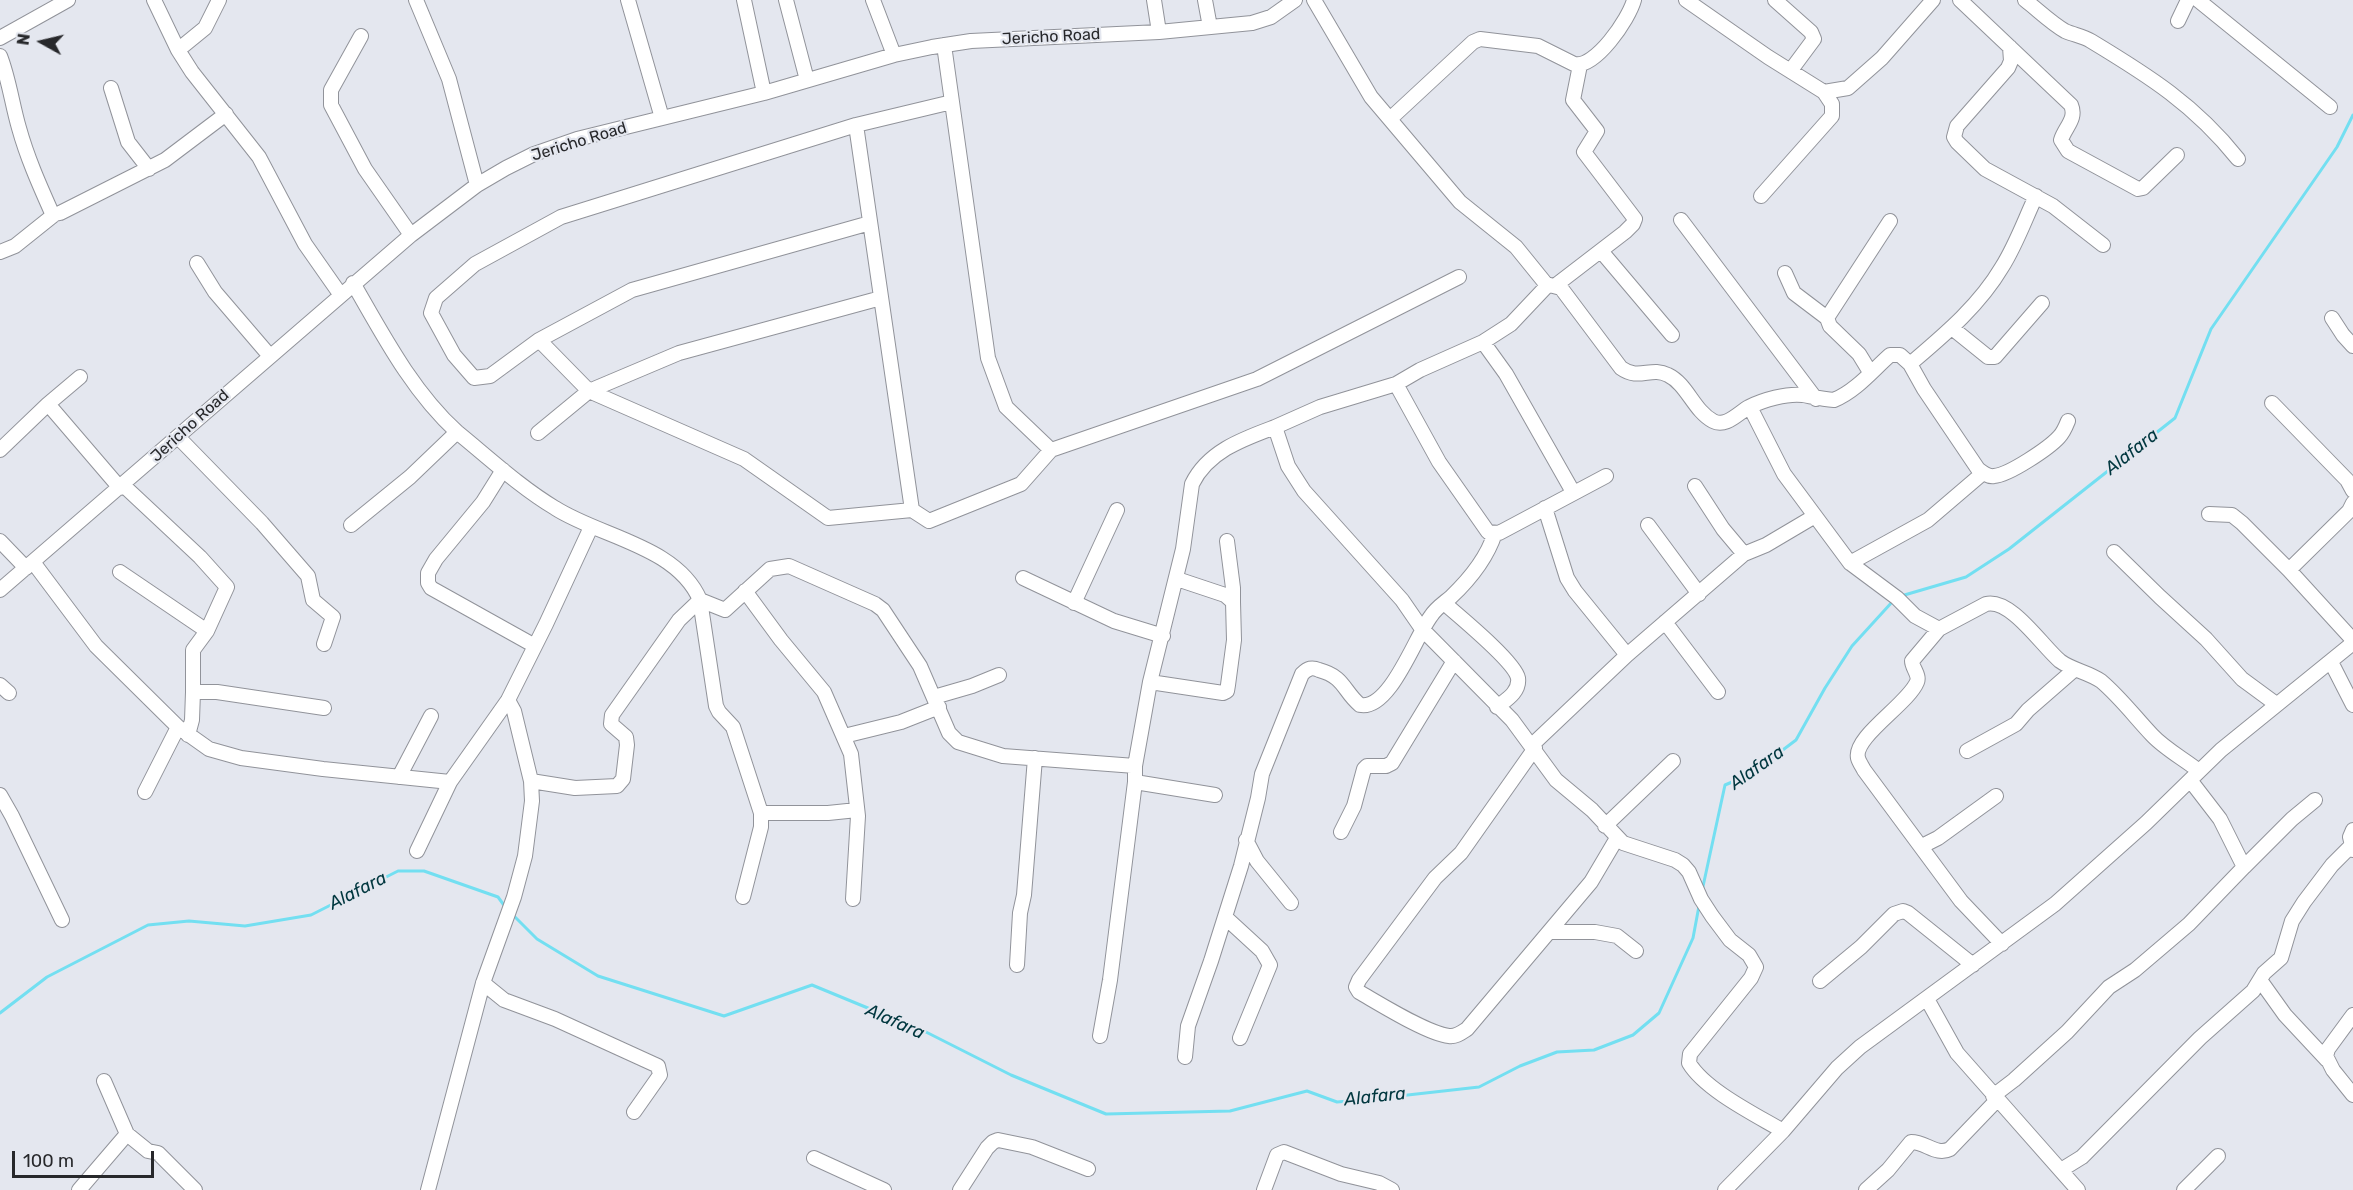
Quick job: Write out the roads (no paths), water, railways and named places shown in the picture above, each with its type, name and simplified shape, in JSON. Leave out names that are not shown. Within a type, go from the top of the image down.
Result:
[{"type":"street","points":[[0,38],[68,0]]},
{"type":"street","points":[[154,0],[178,50],[192,72],[259,157],[305,244],[340,294]]},
{"type":"street","points":[[178,50],[205,28],[219,0]]},
{"type":"street","points":[[416,0],[449,79],[477,185]]},
{"type":"street","points":[[628,0],[662,118]]},
{"type":"street","points":[[744,0],[764,93]]},
{"type":"street","points":[[786,0],[807,80]]},
{"type":"street","points":[[873,0],[894,55]]},
{"type":"street","points":[[1154,0],[1159,32]]},
{"type":"street","points":[[1206,0],[1210,27]]},
{"type":"street","name":"Jericho Road","points":[[0,590],[122,486],[269,355],[411,235],[477,185],[534,154],[577,139],[764,93],[894,55],[971,41],[1159,32],[1252,23],[1271,17],[1295,0]]},
{"type":"street","points":[[1314,0],[1371,97],[1460,202],[1516,247],[1551,285],[1561,288],[1621,368],[1627,372],[1634,375],[1665,373],[1673,377],[1708,417],[1719,423],[1726,422],[1750,407],[1793,395],[1834,400],[1851,390],[1890,355],[1896,353],[1910,364],[1924,389],[1983,473],[1994,477],[2005,473],[2051,445],[2060,436],[2068,421]]},
{"type":"street","points":[[1390,119],[1473,42],[1480,39],[1538,46],[1574,64],[1580,65],[1588,62],[1628,18],[1634,0]]},
{"type":"street","points":[[1686,0],[1768,57],[1824,92],[1832,104],[1832,116],[1761,195]]},
{"type":"street","points":[[1775,0],[1810,32],[1814,39],[1791,70]]},
{"type":"street","points":[[1824,92],[1848,88],[1882,58],[1933,0]]},
{"type":"street","points":[[1960,0],[2071,105],[2074,111],[2073,117],[2061,140],[2062,145],[2068,151],[2138,189],[2143,188],[2177,155]]},
{"type":"street","points":[[2025,0],[2065,30],[2087,39],[2143,73],[2184,103],[2212,127],[2238,159]]},
{"type":"street","points":[[2178,21],[2188,0]]},
{"type":"street","points":[[2198,0],[2330,107]]},
{"type":"street","points":[[361,36],[331,90],[331,105],[365,169],[411,235]]},
{"type":"street","points":[[944,45],[988,358],[1006,407],[1051,450]]},
{"type":"street","points":[[2010,46],[2011,61],[2008,68],[1957,126],[1954,136],[1957,142],[1985,169],[2053,206],[2103,245]]},
{"type":"street","points":[[0,56],[7,75],[20,131],[37,181],[51,211],[55,214]]},
{"type":"street","points":[[1100,1036],[1110,980],[1135,782],[1135,766],[1150,682],[1184,549],[1190,494],[1196,476],[1220,452],[1233,443],[1320,407],[1396,384],[1420,370],[1483,342],[1511,324],[1551,285],[1625,232],[1635,219],[1584,152],[1597,131],[1573,100],[1580,65]]},
{"type":"street","points":[[111,88],[128,142],[149,169]]},
{"type":"street","points":[[870,223],[632,290],[539,340],[490,376],[474,378],[454,355],[431,313],[436,298],[475,264],[561,217],[856,125],[952,102]]},
{"type":"street","points":[[0,252],[15,246],[55,214],[165,160],[226,114]]},
{"type":"street","points":[[856,125],[912,510]]},
{"type":"street","points":[[1910,364],[1952,328],[1984,293],[2002,267],[2036,196]]},
{"type":"street","points":[[1681,220],[1816,399]]},
{"type":"street","points":[[1827,318],[1890,221]]},
{"type":"street","points":[[1601,251],[1672,335]]},
{"type":"street","points":[[197,263],[215,292],[269,355]]},
{"type":"street","points":[[1785,273],[1794,293],[1827,318],[1830,326],[1859,354],[1870,372]]},
{"type":"street","points":[[539,340],[589,391],[744,459],[828,518],[912,510],[929,520],[1021,484],[1051,450],[1257,379],[1459,277]]},
{"type":"street","points":[[353,284],[420,391],[457,432],[503,470],[554,507],[591,527],[626,539],[668,564],[694,587],[700,600],[716,706],[733,727],[761,813],[761,827],[743,897]]},
{"type":"street","points":[[538,433],[589,391],[679,353],[881,298]]},
{"type":"street","points":[[1952,328],[1988,357],[1995,357],[2042,303]]},
{"type":"street","points":[[2332,318],[2353,346]]},
{"type":"street","points":[[1483,342],[1506,374],[1573,492]]},
{"type":"street","points":[[0,450],[80,377]]},
{"type":"street","points":[[1396,384],[1439,462],[1488,532],[1499,533],[1606,476]]},
{"type":"street","points":[[2272,403],[2347,480],[2353,491]]},
{"type":"street","points":[[48,404],[122,486],[226,584],[226,592],[207,631],[193,650],[192,720],[145,792]]},
{"type":"street","points":[[1750,407],[1784,474],[1850,563],[1897,598],[1915,616],[1939,629]]},
{"type":"street","points":[[1275,427],[1288,466],[1304,491],[1395,592],[1422,629],[1512,720],[1556,780],[1592,810],[1623,843],[1675,860],[1683,866],[1689,872],[1701,899],[1730,940],[1753,960],[1756,967],[1751,978],[1688,1059],[1697,1074],[1738,1105],[1783,1131]]},
{"type":"street","points":[[351,525],[410,477],[457,432]]},
{"type":"street","points":[[177,437],[262,522],[308,576],[313,600],[333,617],[324,644]]},
{"type":"street","points":[[503,470],[483,502],[436,558],[428,573],[428,583],[431,588],[535,646]]},
{"type":"street","points":[[1850,563],[1928,520],[1983,473]]},
{"type":"street","points":[[1695,486],[1723,529],[1744,554]]},
{"type":"street","points":[[2289,570],[2349,511],[2353,503]]},
{"type":"street","points":[[1545,508],[1567,578],[1627,655]]},
{"type":"street","points":[[1074,603],[1117,510]]},
{"type":"street","points":[[1725,1190],[1783,1131],[1837,1068],[1860,1047],[1974,965],[2091,874],[2194,775],[2276,704],[2331,662],[2353,641],[2289,570],[2236,517],[2228,514],[2209,514]]},
{"type":"street","points":[[1617,838],[1591,882],[1467,1029],[1452,1036],[1411,1021],[1359,993],[1357,989],[1359,980],[1435,878],[1461,853],[1534,747],[1627,655],[1744,554],[1766,545],[1815,516]]},
{"type":"street","points":[[1648,525],[1699,594]]},
{"type":"street","points":[[417,851],[450,782],[508,700],[591,527]]},
{"type":"street","points":[[1185,1057],[1188,1026],[1241,866],[1262,774],[1302,674],[1307,669],[1313,668],[1327,672],[1344,684],[1356,702],[1367,706],[1378,700],[1413,650],[1430,617],[1488,554],[1495,533]]},
{"type":"street","points":[[0,541],[29,565],[96,646],[183,731],[209,749],[241,758],[323,770],[450,782]]},
{"type":"street","points":[[1150,682],[1223,693],[1227,691],[1234,640],[1233,588],[1227,541]]},
{"type":"street","points":[[2114,552],[2206,639],[2242,679],[2276,704]]},
{"type":"street","points":[[700,600],[725,610],[770,570],[789,566],[875,604],[883,610],[920,666],[949,733],[958,742],[1003,756],[1135,766]]},
{"type":"street","points":[[120,572],[207,631]]},
{"type":"street","points":[[1023,578],[1114,621],[1163,636]]},
{"type":"street","points":[[1177,579],[1225,595],[1233,602]]},
{"type":"street","points":[[745,591],[781,640],[825,692],[851,754],[857,810],[854,900]]},
{"type":"street","points":[[531,781],[574,788],[621,784],[627,745],[623,732],[611,724],[612,715],[679,620],[700,600]]},
{"type":"street","points":[[1444,603],[1510,663],[1518,678],[1516,691],[1497,707]]},
{"type":"street","points":[[2002,944],[1961,901],[1864,770],[1858,758],[1861,742],[1912,690],[1918,679],[1912,661],[1939,629],[1986,604],[1997,603],[2014,615],[2059,660],[2100,681],[2124,703],[2153,737],[2194,775],[2220,819],[2244,867]]},
{"type":"street","points":[[1665,622],[1718,692]]},
{"type":"street","points":[[1341,832],[1354,806],[1364,769],[1367,766],[1386,766],[1392,763],[1454,661]]},
{"type":"street","points":[[2331,662],[2353,705]]},
{"type":"street","points":[[1967,751],[2016,724],[2028,710],[2075,669]]},
{"type":"street","points":[[844,736],[901,722],[937,702],[999,675]]},
{"type":"street","points":[[193,692],[217,692],[324,708]]},
{"type":"street","points":[[428,1190],[483,983],[525,856],[532,801],[531,781],[514,711],[508,700]]},
{"type":"street","points":[[399,777],[430,716]]},
{"type":"street","points":[[1017,965],[1035,758]]},
{"type":"street","points":[[1605,826],[1673,761]]},
{"type":"street","points":[[1135,782],[1215,795]]},
{"type":"street","points":[[0,795],[62,920]]},
{"type":"street","points":[[1922,846],[1938,838],[1996,796]]},
{"type":"street","points":[[1866,1190],[1888,1170],[1911,1142],[1917,1142],[1940,1152],[1950,1149],[1995,1098],[2058,1040],[2109,987],[2135,970],[2189,924],[2292,819],[2315,800]]},
{"type":"street","points":[[761,813],[828,813],[857,810]]},
{"type":"street","points":[[1927,999],[1957,1053],[2067,1183],[2082,1157],[2200,1038],[2253,991],[2264,973],[2281,958],[2292,921],[2332,865],[2352,848],[2350,837],[2353,830]]},
{"type":"street","points":[[1246,840],[1257,861],[1291,903]]},
{"type":"street","points":[[1820,981],[1862,947],[1894,914],[1903,911],[1974,965]]},
{"type":"street","points":[[1225,917],[1262,951],[1270,965],[1240,1038]]},
{"type":"street","points":[[1549,932],[1595,932],[1617,936],[1636,951]]},
{"type":"street","points":[[2260,980],[2285,1015],[2327,1060],[2353,1095]]},
{"type":"street","points":[[483,983],[504,1000],[555,1019],[658,1066],[660,1075],[634,1112]]},
{"type":"street","points":[[2327,1060],[2328,1049],[2353,1014]]},
{"type":"street","points":[[104,1081],[127,1134],[148,1151],[158,1153],[195,1190]]},
{"type":"street","points":[[79,1190],[127,1134]]},
{"type":"street","points":[[960,1190],[987,1148],[998,1140],[1032,1147],[1088,1169]]},
{"type":"street","points":[[1264,1190],[1277,1155],[1284,1152],[1341,1174],[1379,1184],[1392,1190]]},
{"type":"street","points":[[2184,1190],[2218,1156]]},
{"type":"street","points":[[814,1158],[884,1190]]},
{"type":"waterway","name":"Alafara","points":[[1901,596],[1966,577],[2009,549],[2175,418],[2211,329],[2337,147],[2353,115]]},
{"type":"waterway","name":"Alafara","points":[[1702,891],[1725,785],[1751,774],[1796,740],[1852,646],[1893,601]]},
{"type":"waterway","name":"Alafara","points":[[0,1013],[47,977],[148,925],[189,921],[245,926],[311,915],[398,871],[424,871],[498,897],[506,908]]},
{"type":"waterway","name":"Alafara","points":[[513,915],[537,939],[598,976],[724,1016],[812,985],[926,1032],[1011,1075],[1106,1114],[1230,1111],[1307,1091],[1337,1102],[1479,1087],[1520,1066],[1557,1052],[1594,1050],[1633,1035],[1659,1013],[1693,938],[1699,906]]}]
